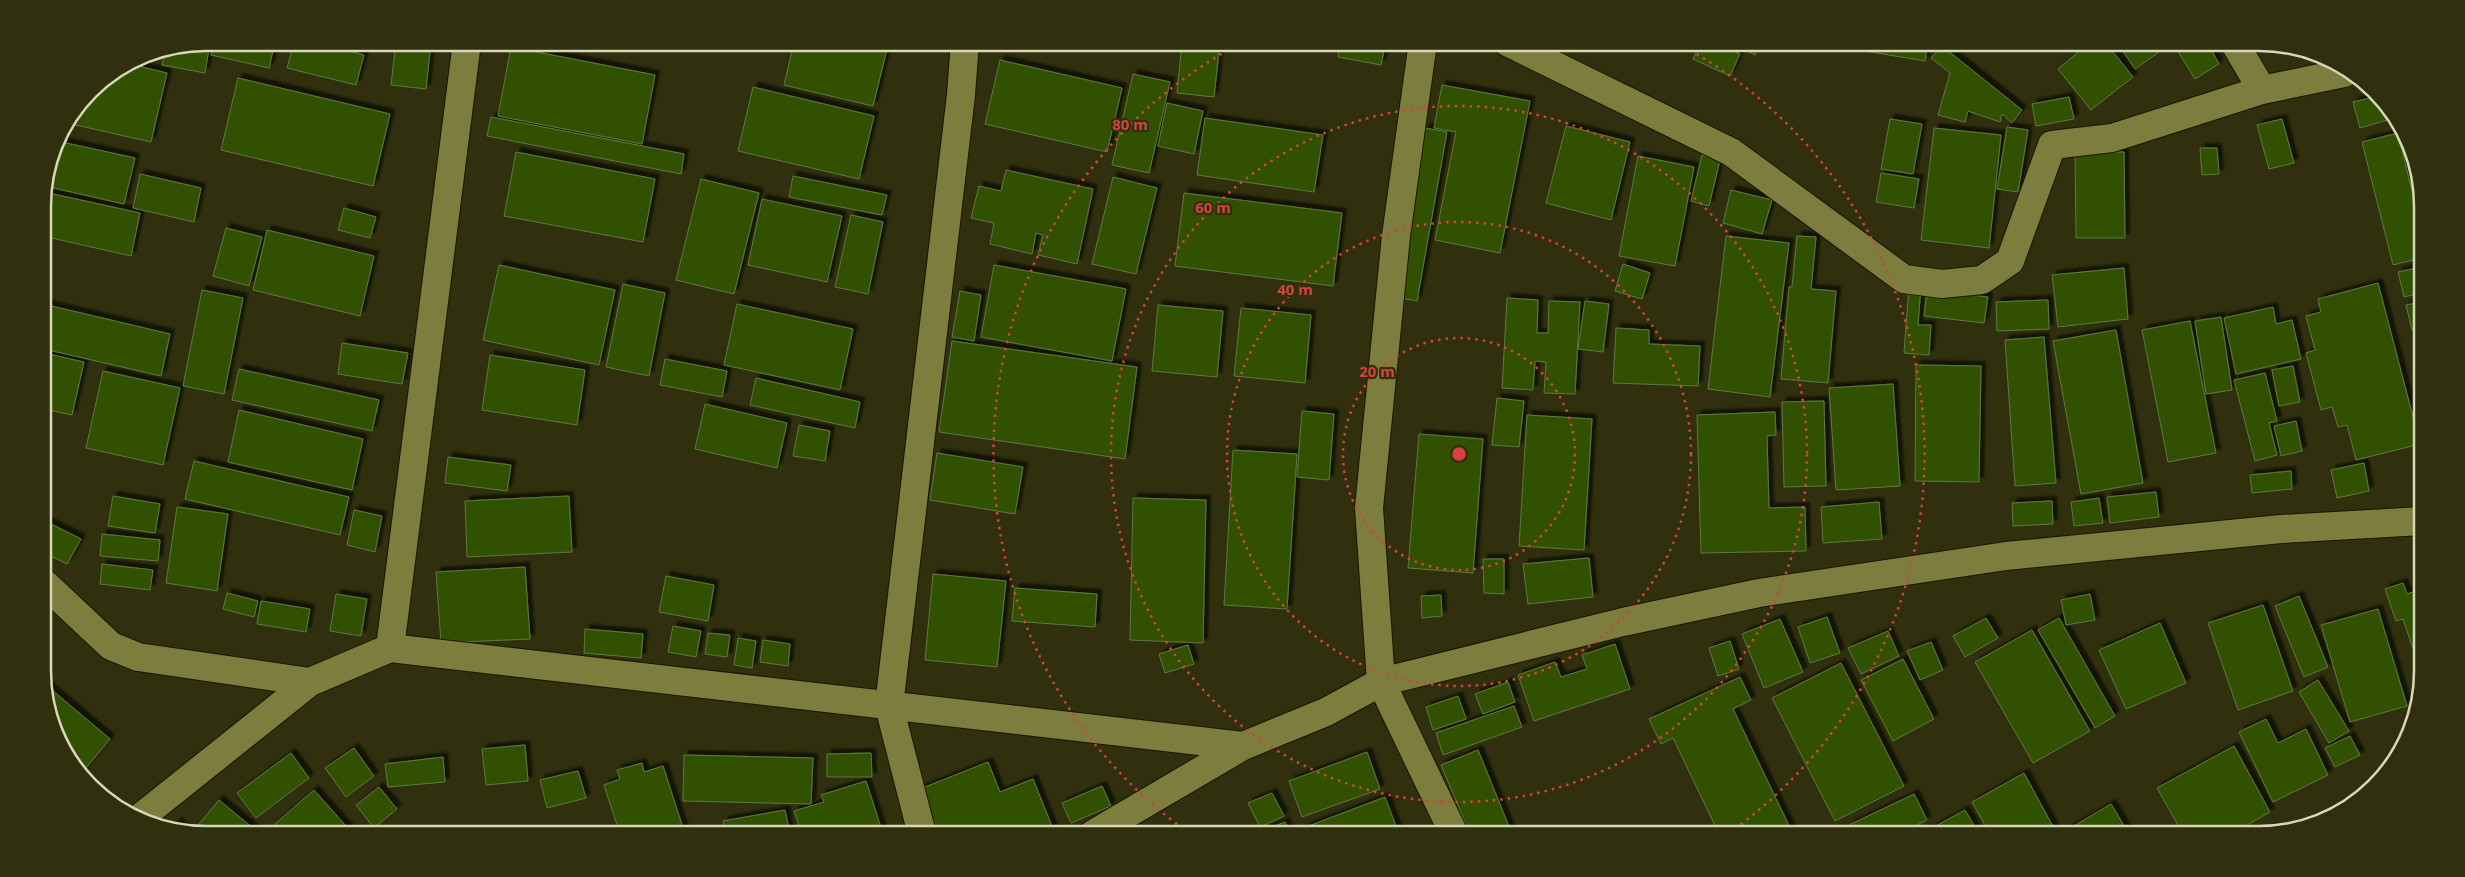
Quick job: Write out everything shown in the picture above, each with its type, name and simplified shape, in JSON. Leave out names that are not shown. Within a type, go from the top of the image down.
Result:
[{"type":"street","points":[[1422,51],[1396,236],[1369,508],[1381,682],[1450,825]]},
{"type":"street","points":[[1526,51],[1731,152],[1904,279],[1942,284],[1982,280],[2010,260],[2052,145],[2112,138],[2262,90],[2339,74]]},
{"type":"street","points":[[2239,51],[2262,90]]},
{"type":"street","points":[[390,648],[466,52]]},
{"type":"street","points":[[920,826],[889,706],[964,52]]},
{"type":"street","points":[[1107,826],[1243,746],[1326,712],[1381,682],[1623,622],[1759,593],[2006,556],[2281,529],[2414,521]]},
{"type":"street","points":[[51,590],[110,646],[138,657],[310,682]]},
{"type":"street","points":[[146,813],[310,682],[390,648],[1243,746]]},
{"type":"building","points":[[1339,51],[1384,51],[1381,65],[1338,57]]},
{"type":"building","points":[[1697,51],[1734,51],[1740,54],[1730,76],[1693,59]]},
{"type":"building","points":[[1748,51],[1757,51],[1755,55]]},
{"type":"building","points":[[1866,51],[1927,51],[1925,61]]},
{"type":"building","points":[[1937,51],[1948,51],[2022,110],[2012,123],[2002,114],[2000,122],[1968,111],[1965,122],[1938,115],[1950,73],[1931,58]]},
{"type":"building","points":[[2079,51],[2112,51],[2133,77],[2091,110],[2058,69]]},
{"type":"building","points":[[2123,51],[2160,51],[2135,69]]},
{"type":"building","points":[[2178,51],[2212,51],[2219,64],[2195,79]]},
{"type":"building","points":[[208,52],[205,73],[162,65],[164,57],[176,54]]},
{"type":"building","points":[[212,52],[273,52],[269,68],[211,55]]},
{"type":"building","points":[[291,52],[352,52],[364,55],[356,85],[287,68]]},
{"type":"building","points":[[395,52],[430,52],[426,89],[391,85]]},
{"type":"building","points":[[510,52],[536,52],[655,75],[642,144],[498,116]]},
{"type":"building","points":[[792,52],[886,52],[873,106],[784,85]]},
{"type":"building","points":[[1181,52],[1219,52],[1214,97],[1177,93]]},
{"type":"building","points":[[1000,60],[1122,88],[1107,152],[985,124]]},
{"type":"building","points":[[139,66],[167,73],[151,142],[74,125],[90,104],[104,90],[120,77]]},
{"type":"building","points":[[1133,74],[1170,82],[1149,173],[1112,165]]},
{"type":"building","points":[[238,78],[390,114],[373,186],[221,150]]},
{"type":"building","points":[[1442,85],[1530,101],[1500,253],[1435,240],[1456,132],[1434,128]]},
{"type":"building","points":[[753,87],[874,116],[859,179],[738,151]]},
{"type":"building","points":[[2069,97],[2074,119],[2036,126],[2032,104]]},
{"type":"building","points":[[2369,98],[2387,120],[2360,128],[2353,102]]},
{"type":"building","points":[[1167,103],[1203,111],[1194,154],[1158,146]]},
{"type":"building","points":[[491,117],[684,154],[681,174],[487,136]]},
{"type":"building","points":[[1205,118],[1323,135],[1314,192],[1197,175]]},
{"type":"building","points":[[1890,119],[1922,124],[1913,174],[1881,169]]},
{"type":"building","points":[[2282,119],[2294,163],[2269,169],[2257,125]]},
{"type":"building","points":[[1566,126],[1630,142],[1611,220],[1546,203]]},
{"type":"building","points":[[2007,127],[2028,130],[2018,192],[1997,189]]},
{"type":"building","points":[[1425,128],[1447,132],[1417,301],[1395,297]]},
{"type":"building","points":[[1934,128],[2001,135],[1989,248],[1921,240]]},
{"type":"building","points":[[2396,134],[2401,144],[2413,195],[2414,260],[2393,265],[2362,142]]},
{"type":"building","points":[[65,143],[135,158],[124,204],[53,188],[59,156]]},
{"type":"building","points":[[2200,148],[2217,148],[2219,174],[2202,175]]},
{"type":"building","points":[[516,152],[655,179],[643,242],[504,216]]},
{"type":"building","points":[[2075,152],[2124,152],[2125,238],[2076,238]]},
{"type":"building","points":[[1702,155],[1720,160],[1709,206],[1691,201]]},
{"type":"building","points":[[1638,156],[1694,167],[1675,266],[1619,256]]},
{"type":"building","points":[[1006,170],[1093,189],[1077,264],[1038,255],[1043,235],[1036,233],[1032,254],[990,244],[994,223],[971,218],[979,186],[1001,191]]},
{"type":"building","points":[[1881,173],[1919,179],[1914,208],[1876,202]]},
{"type":"building","points":[[140,174],[201,188],[194,222],[133,208]]},
{"type":"building","points":[[793,176],[887,195],[882,215],[789,197]]},
{"type":"building","points":[[1113,177],[1157,188],[1136,274],[1092,264]]},
{"type":"building","points":[[701,179],[759,193],[734,294],[676,280]]},
{"type":"building","points":[[1731,190],[1772,200],[1762,234],[1723,223]]},
{"type":"building","points":[[1184,193],[1342,213],[1333,286],[1175,266]]},
{"type":"building","points":[[52,194],[140,213],[131,256],[52,238]]},
{"type":"building","points":[[762,199],[842,216],[827,282],[748,265]]},
{"type":"building","points":[[344,208],[376,217],[370,238],[338,230]]},
{"type":"building","points":[[851,215],[883,222],[868,294],[835,287]]},
{"type":"building","points":[[226,228],[262,237],[249,286],[213,276]]},
{"type":"building","points":[[267,230],[374,256],[360,316],[253,290]]},
{"type":"building","points":[[1726,236],[1789,243],[1770,397],[1708,389]]},
{"type":"building","points":[[1797,236],[1816,237],[1811,289],[1836,291],[1828,383],[1781,379],[1789,287],[1792,287]]},
{"type":"building","points":[[1623,264],[1650,273],[1642,299],[1615,291]]},
{"type":"building","points":[[499,265],[615,290],[599,365],[483,340]]},
{"type":"building","points":[[994,265],[1126,289],[1112,361],[981,337]]},
{"type":"building","points":[[2124,268],[2128,319],[2058,327],[2052,275]]},
{"type":"building","points":[[2414,269],[2414,295],[2404,297],[2398,272]]},
{"type":"building","points":[[2378,283],[2414,421],[2414,446],[2356,460],[2347,425],[2338,427],[2332,407],[2321,410],[2306,353],[2315,350],[2306,316],[2321,312],[2318,299]]},
{"type":"building","points":[[623,284],[665,293],[649,376],[606,367]]},
{"type":"building","points":[[1909,286],[1921,286],[1918,325],[1931,325],[1929,355],[1904,353]]},
{"type":"building","points":[[202,290],[243,298],[224,394],[183,386]]},
{"type":"building","points":[[1927,290],[1988,297],[1984,323],[1924,316]]},
{"type":"building","points":[[960,291],[981,295],[974,341],[952,337]]},
{"type":"building","points":[[1507,298],[1538,300],[1537,333],[1548,333],[1549,301],[1580,302],[1575,394],[1544,393],[1546,362],[1535,361],[1533,390],[1502,388]]},
{"type":"building","points":[[2048,300],[2049,329],[1997,331],[1996,302]]},
{"type":"building","points":[[1585,301],[1609,304],[1603,352],[1578,349]]},
{"type":"building","points":[[2414,303],[2414,330],[2412,330],[2406,305]]},
{"type":"building","points":[[737,304],[853,329],[840,390],[724,365]]},
{"type":"building","points":[[1158,305],[1223,311],[1217,377],[1152,371]]},
{"type":"building","points":[[52,306],[170,334],[161,376],[52,351]]},
{"type":"building","points":[[2273,307],[2276,324],[2292,320],[2301,359],[2236,374],[2224,318]]},
{"type":"building","points":[[1241,308],[1311,315],[1305,383],[1234,376]]},
{"type":"building","points":[[2221,317],[2232,390],[2206,394],[2195,321]]},
{"type":"building","points":[[2190,321],[2216,453],[2168,462],[2142,330]]},
{"type":"building","points":[[1616,328],[1649,330],[1649,344],[1700,346],[1698,386],[1613,383]]},
{"type":"building","points":[[2116,330],[2143,483],[2081,494],[2053,341]]},
{"type":"building","points":[[2044,337],[2056,483],[2015,486],[2005,340]]},
{"type":"building","points":[[952,341],[1137,367],[1125,459],[939,432]]},
{"type":"building","points":[[342,343],[408,353],[402,384],[338,374]]},
{"type":"building","points":[[52,355],[84,362],[72,415],[52,411]]},
{"type":"building","points":[[490,355],[585,370],[577,425],[482,410]]},
{"type":"building","points":[[665,359],[727,371],[722,397],[660,385]]},
{"type":"building","points":[[1916,365],[1981,366],[1979,482],[1915,481]]},
{"type":"building","points":[[2293,366],[2300,402],[2279,406],[2272,370]]},
{"type":"building","points":[[239,369],[379,400],[372,431],[232,400]]},
{"type":"building","points":[[103,371],[180,388],[163,465],[86,448]]},
{"type":"building","points":[[2265,373],[2277,421],[2269,423],[2277,455],[2255,461],[2234,380]]},
{"type":"building","points":[[756,378],[860,402],[855,428],[750,405]]},
{"type":"building","points":[[1893,384],[1900,486],[1836,490],[1829,388]]},
{"type":"building","points":[[1497,398],[1524,401],[1519,447],[1492,445]]},
{"type":"building","points":[[1824,401],[1826,486],[1784,487],[1782,402]]},
{"type":"building","points":[[705,404],[787,423],[777,468],[695,449]]},
{"type":"building","points":[[239,410],[363,439],[352,490],[228,462]]},
{"type":"building","points":[[1302,411],[1334,414],[1329,480],[1297,477]]},
{"type":"building","points":[[1775,412],[1776,435],[1767,436],[1769,508],[1805,507],[1806,551],[1701,553],[1697,415]]},
{"type":"building","points":[[1527,415],[1592,419],[1584,550],[1519,546]]},
{"type":"building","points":[[2296,421],[2302,451],[2281,456],[2274,426]]},
{"type":"building","points":[[799,425],[830,431],[825,461],[793,456]]},
{"type":"building","points":[[1419,434],[1483,439],[1473,573],[1408,568]]},
{"type":"building","points":[[1233,450],[1297,454],[1287,609],[1224,605]]},
{"type":"building","points":[[937,453],[1023,467],[1015,514],[930,500]]},
{"type":"building","points":[[448,457],[511,465],[507,491],[445,483]]},
{"type":"building","points":[[194,461],[349,497],[340,535],[185,499]]},
{"type":"building","points":[[2364,463],[2369,491],[2337,498],[2331,470]]},
{"type":"building","points":[[2291,471],[2292,489],[2252,493],[2250,475]]},
{"type":"building","points":[[2156,492],[2159,517],[2110,523],[2107,497]]},
{"type":"building","points":[[113,496],[160,504],[155,533],[108,526]]},
{"type":"building","points":[[569,496],[572,552],[467,557],[465,501]]},
{"type":"building","points":[[1133,498],[1206,500],[1203,643],[1130,640]]},
{"type":"building","points":[[2099,498],[2103,523],[2074,526],[2071,502]]},
{"type":"building","points":[[2052,501],[2053,524],[2013,526],[2012,503]]},
{"type":"building","points":[[1879,502],[1882,539],[1823,543],[1821,507]]},
{"type":"building","points":[[177,507],[228,514],[217,591],[166,583]]},
{"type":"building","points":[[354,510],[382,516],[375,552],[347,545]]},
{"type":"building","points":[[51,524],[81,539],[67,564],[51,556]]},
{"type":"building","points":[[102,534],[160,540],[158,561],[100,556]]},
{"type":"building","points":[[1589,558],[1593,597],[1528,604],[1523,564]]},
{"type":"building","points":[[1483,559],[1504,559],[1504,594],[1484,593]]},
{"type":"building","points":[[102,564],[153,570],[150,590],[100,584]]},
{"type":"building","points":[[525,567],[530,639],[441,643],[436,572]]},
{"type":"building","points":[[933,574],[1006,581],[997,667],[925,660]]},
{"type":"building","points":[[666,576],[714,585],[708,621],[659,612]]},
{"type":"building","points":[[2403,583],[2407,594],[2414,592],[2414,651],[2403,619],[2396,621],[2385,589]]},
{"type":"building","points":[[1015,588],[1097,594],[1095,627],[1012,621]]},
{"type":"building","points":[[227,593],[258,601],[254,617],[223,609]]},
{"type":"building","points":[[336,594],[367,599],[361,636],[330,631]]},
{"type":"building","points":[[2090,594],[2095,620],[2066,625],[2061,600]]},
{"type":"building","points":[[1441,595],[1442,616],[1422,618],[1421,596]]},
{"type":"building","points":[[2299,596],[2328,667],[2304,677],[2275,606]]},
{"type":"building","points":[[261,601],[310,609],[306,632],[257,624]]},
{"type":"building","points":[[2263,605],[2293,691],[2238,710],[2208,623]]},
{"type":"building","points":[[2378,609],[2407,706],[2350,722],[2321,625]]},
{"type":"building","points":[[1827,617],[1840,653],[1810,663],[1798,627]]},
{"type":"building","points":[[1986,618],[1998,638],[1965,657],[1953,636]]},
{"type":"building","points":[[2059,618],[2115,716],[2095,728],[2038,630]]},
{"type":"building","points":[[1780,619],[1803,672],[1764,688],[1742,634]]},
{"type":"building","points":[[2160,623],[2186,683],[2126,709],[2099,650]]},
{"type":"building","points":[[673,626],[701,631],[696,657],[668,652]]},
{"type":"building","points":[[585,629],[643,634],[641,658],[584,653]]},
{"type":"building","points":[[2032,630],[2090,731],[2033,763],[1975,662]]},
{"type":"building","points":[[1888,631],[1899,656],[1861,674],[1848,648]]},
{"type":"building","points":[[708,633],[730,635],[727,657],[705,654]]},
{"type":"building","points":[[738,638],[756,641],[752,668],[734,665]]},
{"type":"building","points":[[763,640],[790,644],[788,666],[760,662]]},
{"type":"building","points":[[1730,641],[1739,669],[1718,676],[1709,648]]},
{"type":"building","points":[[1931,642],[1943,670],[1920,680],[1907,651]]},
{"type":"building","points":[[1615,644],[1630,689],[1534,721],[1518,675],[1555,662],[1561,677],[1587,669],[1582,655]]},
{"type":"building","points":[[1188,645],[1194,664],[1165,673],[1159,654]]},
{"type":"building","points":[[1903,659],[1934,719],[1893,741],[1861,680]]},
{"type":"building","points":[[1841,663],[1904,786],[1835,821],[1772,698]]},
{"type":"building","points":[[1740,677],[1751,700],[1733,709],[1789,825],[1715,825],[1673,738],[1661,744],[1649,719]]},
{"type":"building","points":[[2318,680],[2349,731],[2329,743],[2299,692]]},
{"type":"building","points":[[1508,682],[1515,702],[1483,714],[1475,694]]},
{"type":"building","points":[[53,691],[110,739],[86,768],[77,757],[59,721]]},
{"type":"building","points":[[1458,696],[1466,719],[1433,730],[1426,707]]},
{"type":"building","points":[[1514,706],[1522,727],[1443,755],[1436,733]]},
{"type":"building","points":[[2266,719],[2278,743],[2306,729],[2328,775],[2273,802],[2239,732]]},
{"type":"building","points":[[2350,736],[2360,755],[2335,767],[2325,748]]},
{"type":"building","points":[[525,745],[528,781],[486,785],[482,749]]},
{"type":"building","points":[[2234,746],[2270,812],[2247,825],[2178,825],[2157,788]]},
{"type":"building","points":[[354,748],[374,776],[346,797],[325,768]]},
{"type":"building","points":[[1478,750],[1509,825],[1466,825],[1441,765]]},
{"type":"building","points":[[1367,752],[1380,789],[1302,817],[1289,781]]},
{"type":"building","points":[[291,753],[309,778],[256,818],[237,793]]},
{"type":"building","points":[[871,753],[872,777],[827,777],[827,754]]},
{"type":"building","points":[[684,755],[813,758],[811,804],[683,801]]},
{"type":"building","points":[[443,757],[445,782],[388,787],[385,764]]},
{"type":"building","points":[[988,762],[1000,792],[1033,779],[1052,826],[935,826],[920,789]]},
{"type":"building","points":[[642,763],[644,772],[663,766],[682,826],[617,826],[604,785],[620,779],[617,770]]},
{"type":"building","points":[[578,771],[586,798],[547,808],[540,780]]},
{"type":"building","points":[[2024,773],[2052,825],[1985,825],[1972,802]]},
{"type":"building","points":[[866,781],[880,826],[799,826],[794,811],[824,802],[821,795]]},
{"type":"building","points":[[1102,786],[1111,806],[1071,823],[1062,803]]},
{"type":"building","points":[[379,787],[397,809],[377,826],[372,826],[356,805]]},
{"type":"building","points":[[314,790],[346,826],[277,826],[275,824]]},
{"type":"building","points":[[1272,793],[1284,816],[1259,825],[1248,803]]},
{"type":"building","points":[[1914,794],[1927,820],[1917,825],[1849,825]]},
{"type":"building","points":[[1385,797],[1396,825],[1310,825]]},
{"type":"building","points":[[219,800],[250,826],[206,826],[199,824]]},
{"type":"building","points":[[2111,804],[2124,825],[2075,825]]},
{"type":"building","points":[[785,810],[788,826],[724,826],[723,821]]},
{"type":"building","points":[[1965,810],[1974,825],[1937,825]]},
{"type":"building","points":[[1285,822],[1286,825],[1276,825]]}]
